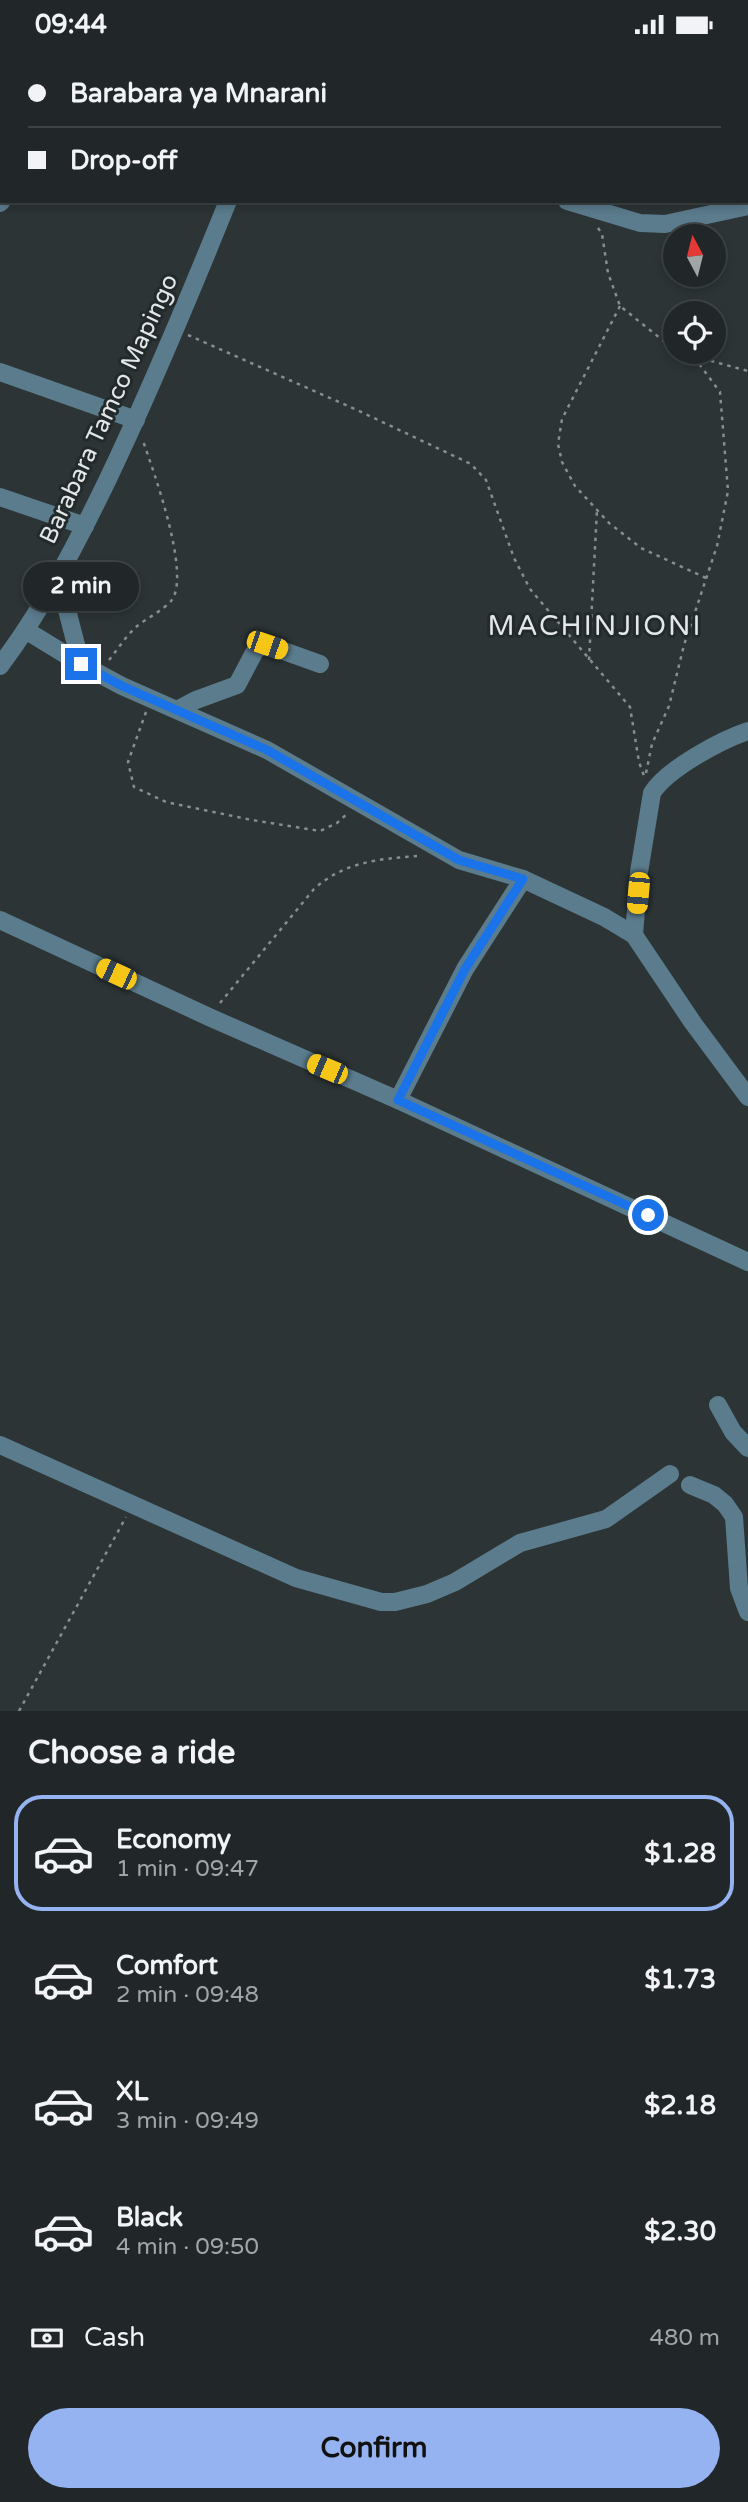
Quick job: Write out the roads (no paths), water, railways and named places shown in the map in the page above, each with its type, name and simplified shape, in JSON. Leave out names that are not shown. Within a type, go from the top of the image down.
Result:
[{"type":"street","name":"Barabara Tamco Mapingo","points":[[0,666],[27,631],[85,526],[136,420],[227,203]]},
{"type":"street","points":[[575,204],[640,223],[665,224],[748,206]]},
{"type":"street","points":[[0,372],[136,420]]},
{"type":"street","points":[[0,497],[85,526]]},
{"type":"street","points":[[60,572],[81,664]]},
{"type":"street","points":[[27,631],[99,674],[267,750],[459,860],[523,879],[634,935],[693,1023],[748,1097]]},
{"type":"street","points":[[177,710],[195,700],[237,685],[256,649],[267,645],[320,663]]},
{"type":"street","points":[[634,935],[639,872],[652,793],[657,784],[724,739],[748,731]]},
{"type":"street","points":[[398,1100],[465,969],[523,879]]},
{"type":"street","points":[[0,920],[748,1262]]},
{"type":"street","points":[[729,1069],[748,1067]]},
{"type":"street","points":[[718,1405],[733,1432],[748,1448]]},
{"type":"street","points":[[0,1445],[296,1578],[381,1602],[395,1602],[427,1594],[455,1582],[520,1543],[606,1519],[670,1474]]},
{"type":"street","points":[[690,1485],[714,1495],[734,1517],[739,1588],[748,1612]]},
{"type":"district","name":"MACHINJIONI","points":[[595,626]]}]
